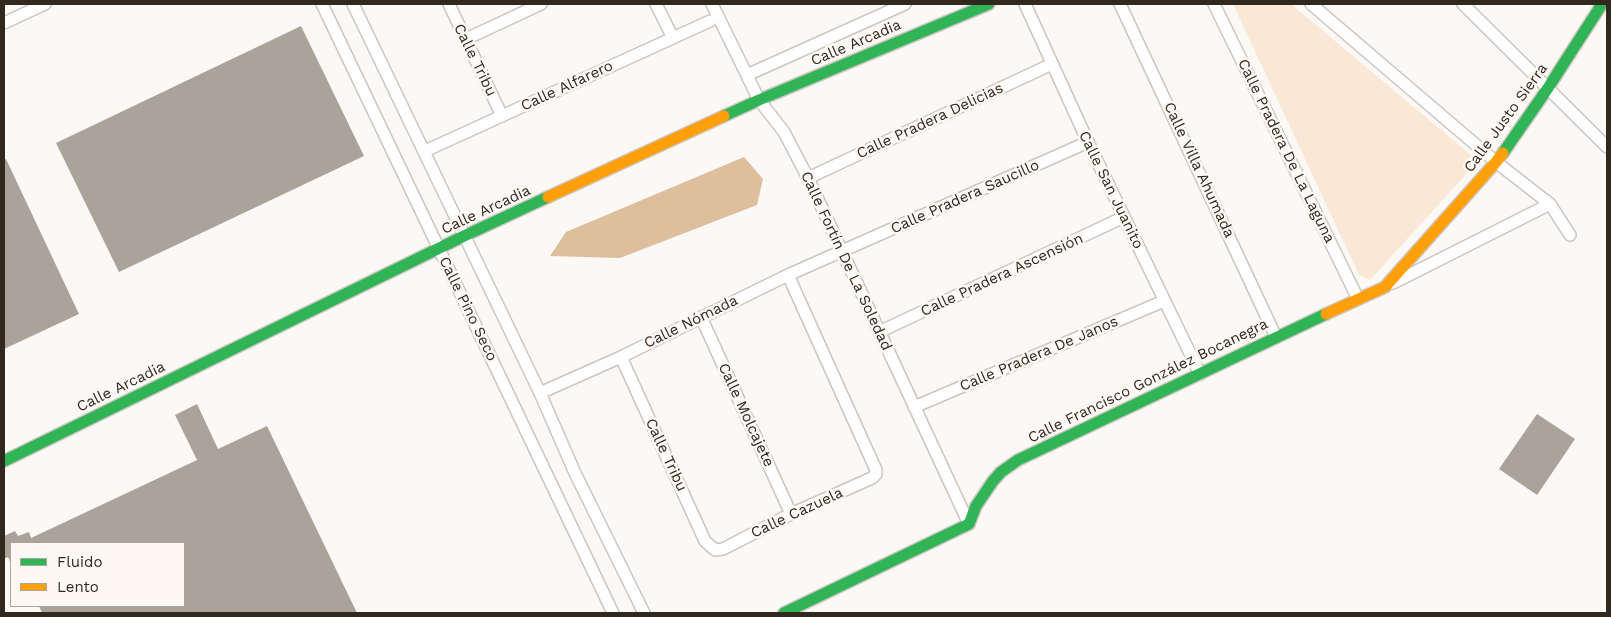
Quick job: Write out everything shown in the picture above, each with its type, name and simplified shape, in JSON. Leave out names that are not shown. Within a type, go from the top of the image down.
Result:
[{"type":"street","points":[[4,23],[45,4]]},
{"type":"street","name":"Calle Pino Seco","points":[[322,4],[613,613]]},
{"type":"street","name":"Calle Pino Seco","points":[[353,4],[425,151],[540,394],[575,473],[644,613]]},
{"type":"street","name":"Calle Tribu","points":[[449,4],[502,116]]},
{"type":"street","points":[[466,39],[541,4]]},
{"type":"street","points":[[656,4],[673,38]]},
{"type":"street","name":"Calle Fortín De La Soledad","points":[[712,4],[759,100],[784,132],[808,178],[969,524]]},
{"type":"street","points":[[747,75],[904,4]]},
{"type":"street","name":"Calle Arcadia","points":[[4,462],[464,236],[759,100],[989,4]]},
{"type":"street","name":"Calle San Juanito","points":[[1025,4],[1088,142],[1200,374]]},
{"type":"street","name":"Calle Villa Ahumada","points":[[1120,4],[1276,336]]},
{"type":"street","name":"Calle Pradera De La Laguna","points":[[1214,4],[1358,299]]},
{"type":"street","points":[[1311,4],[1496,162],[1550,204],[1570,235]]},
{"type":"street","points":[[1463,4],[1607,146]]},
{"type":"street","name":"Calle Justo Sierra","points":[[1385,287],[1496,162],[1548,88],[1602,4]]},
{"type":"street","name":"Calle Alfarero","points":[[425,151],[710,21]]},
{"type":"street","name":"Calle Pradera Delicias","points":[[808,178],[1052,64]]},
{"type":"street","name":"Calle Pradera Saucillo","points":[[842,251],[1088,142]]},
{"type":"street","name":"Calle Francisco González Bocanegra","points":[[969,524],[976,506],[993,481],[1001,472],[1018,460],[1276,336],[1385,287],[1550,204]]},
{"type":"street","name":"Calle Pradera Ascensión","points":[[879,332],[1124,217]]},
{"type":"street","name":"Calle Nómada","points":[[540,394],[842,251]]},
{"type":"street","name":"Calle Cazuela","points":[[715,550],[723,549],[791,514],[872,478],[876,473],[876,468],[788,276]]},
{"type":"street","name":"Calle Pradera De Janos","points":[[914,407],[1164,301]]},
{"type":"street","name":"Calle Molcajete","points":[[701,317],[791,514]]},
{"type":"street","name":"Calle Tribu","points":[[621,357],[706,541],[715,550]]},
{"type":"street","points":[[784,613],[969,524]]},
{"type":"shaded area","points":[[1233,4],[1291,4],[1478,161],[1370,280],[1359,275]]},
{"type":"shaded area","points":[[744,157],[763,179],[757,205],[620,258],[550,256],[566,232]]},
{"type":"building","points":[[301,26],[364,156],[119,272],[56,143]]},
{"type":"building","points":[[6,159],[79,314],[4,349],[4,160]]},
{"type":"building","points":[[197,404],[218,449],[267,426],[357,613],[42,613],[39,607],[185,607],[185,542],[10,542],[10,562],[8,557],[4,559],[4,536],[15,531],[18,536],[29,532],[31,538],[197,460],[175,415]]},
{"type":"building","points":[[1537,414],[1575,439],[1537,495],[1499,469]]},
{"type":"traffic: fast","points":[[724,116],[989,4]]},
{"type":"traffic: fast","points":[[1503,153],[1548,88],[1602,4]]},
{"type":"traffic: fast","points":[[4,461],[464,236],[548,197]]},
{"type":"traffic: fast","points":[[784,613],[969,524],[976,506],[993,481],[1001,472],[1018,460],[1326,314]]},
{"type":"traffic: slow","points":[[548,197],[724,116]]},
{"type":"traffic: slow","points":[[1326,314],[1385,287],[1503,153]]}]
